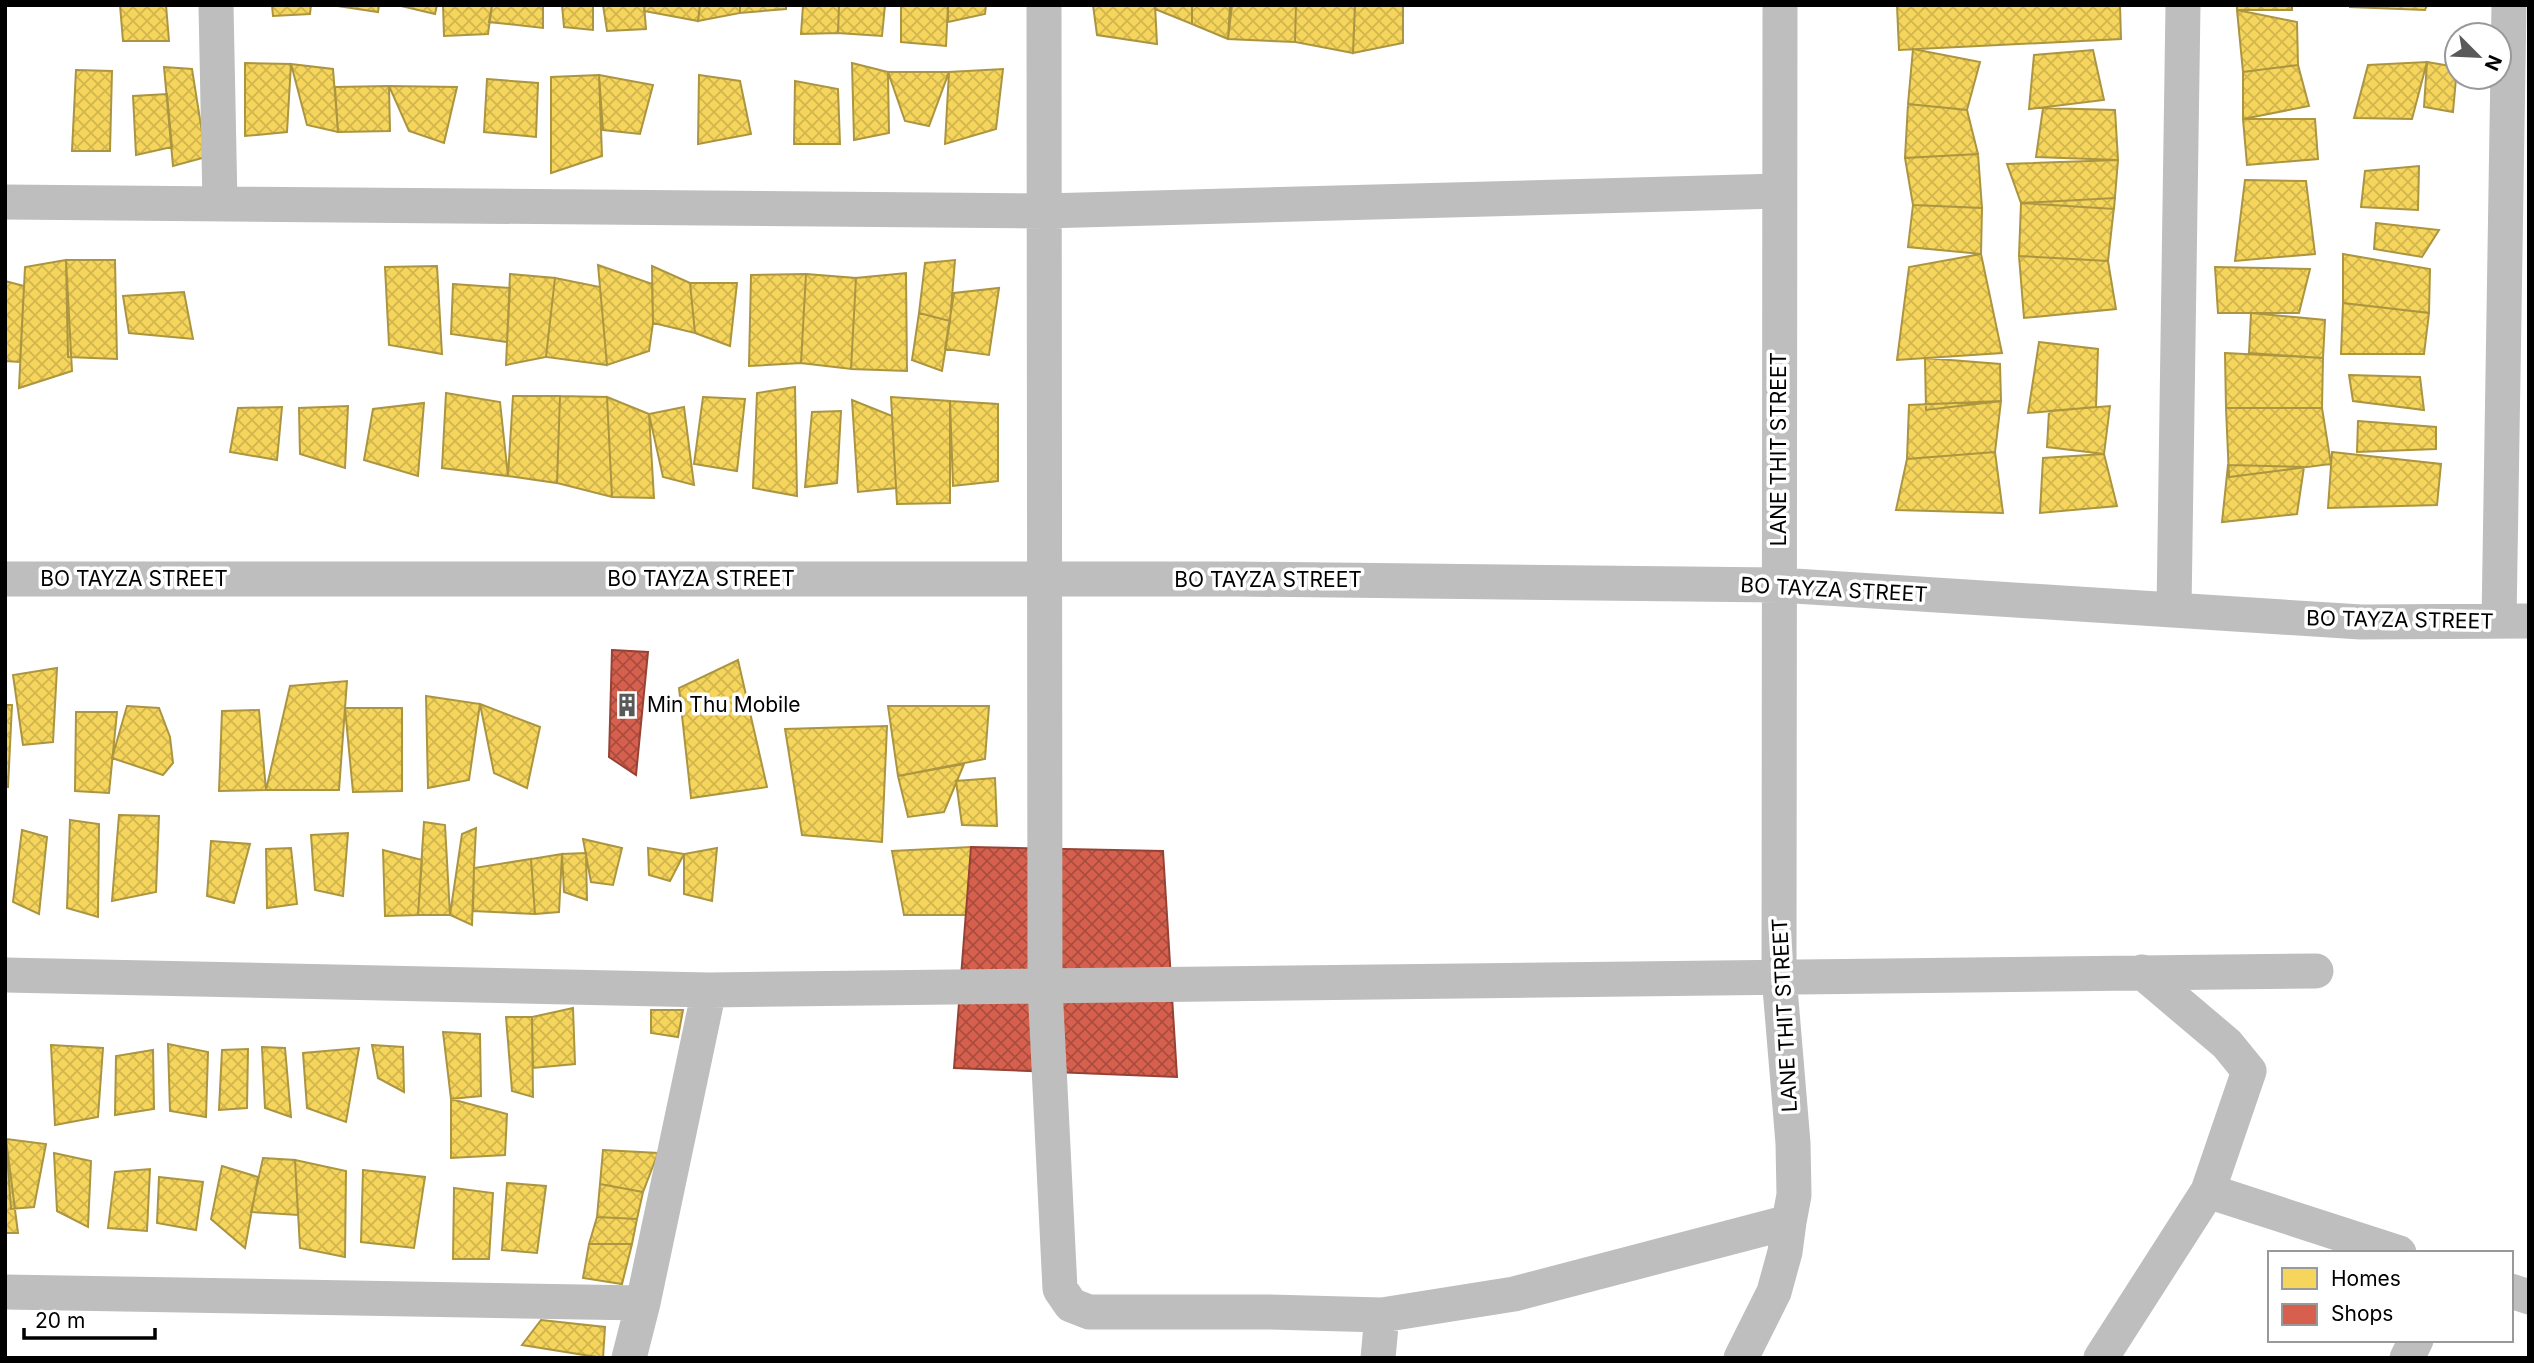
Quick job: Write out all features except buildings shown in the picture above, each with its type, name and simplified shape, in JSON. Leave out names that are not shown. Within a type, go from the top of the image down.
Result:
[{"type":"street","points":[[216,5],[220,204]]},
{"type":"street","points":[[1044,5],[1045,986],[1060,1289],[1072,1305],[1089,1312],[1382,1315],[1514,1294],[1789,1222]]},
{"type":"street","name":"LANE THIT STREET","points":[[1741,1358],[1774,1292],[1785,1252],[1794,1195],[1793,1143],[1779,976],[1780,5]]},
{"type":"street","points":[[2174,610],[2183,5]]},
{"type":"street","points":[[2509,5],[2514,621]]},
{"type":"street","points":[[5,202],[1044,211],[1779,191]]},
{"type":"street","name":"BO TAYZA STREET","points":[[5,579],[1237,579],[1779,585],[2361,622],[2514,621]]},
{"type":"street","points":[[5,975],[709,990],[2316,971]]},
{"type":"street","points":[[2101,1358],[2208,1191],[2249,1071],[2227,1044],[2142,972]]},
{"type":"street","points":[[628,1358],[643,1303],[709,990]]},
{"type":"street","points":[[2208,1191],[2393,1251]]},
{"type":"street","points":[[5,1292],[643,1303]]},
{"type":"street","points":[[1378,1358],[1382,1315]]},
{"type":"street","points":[[2407,1358],[2415,1342]]},
{"type":"place","name":"Min Thu Mobile","points":[[627,705]]}]
